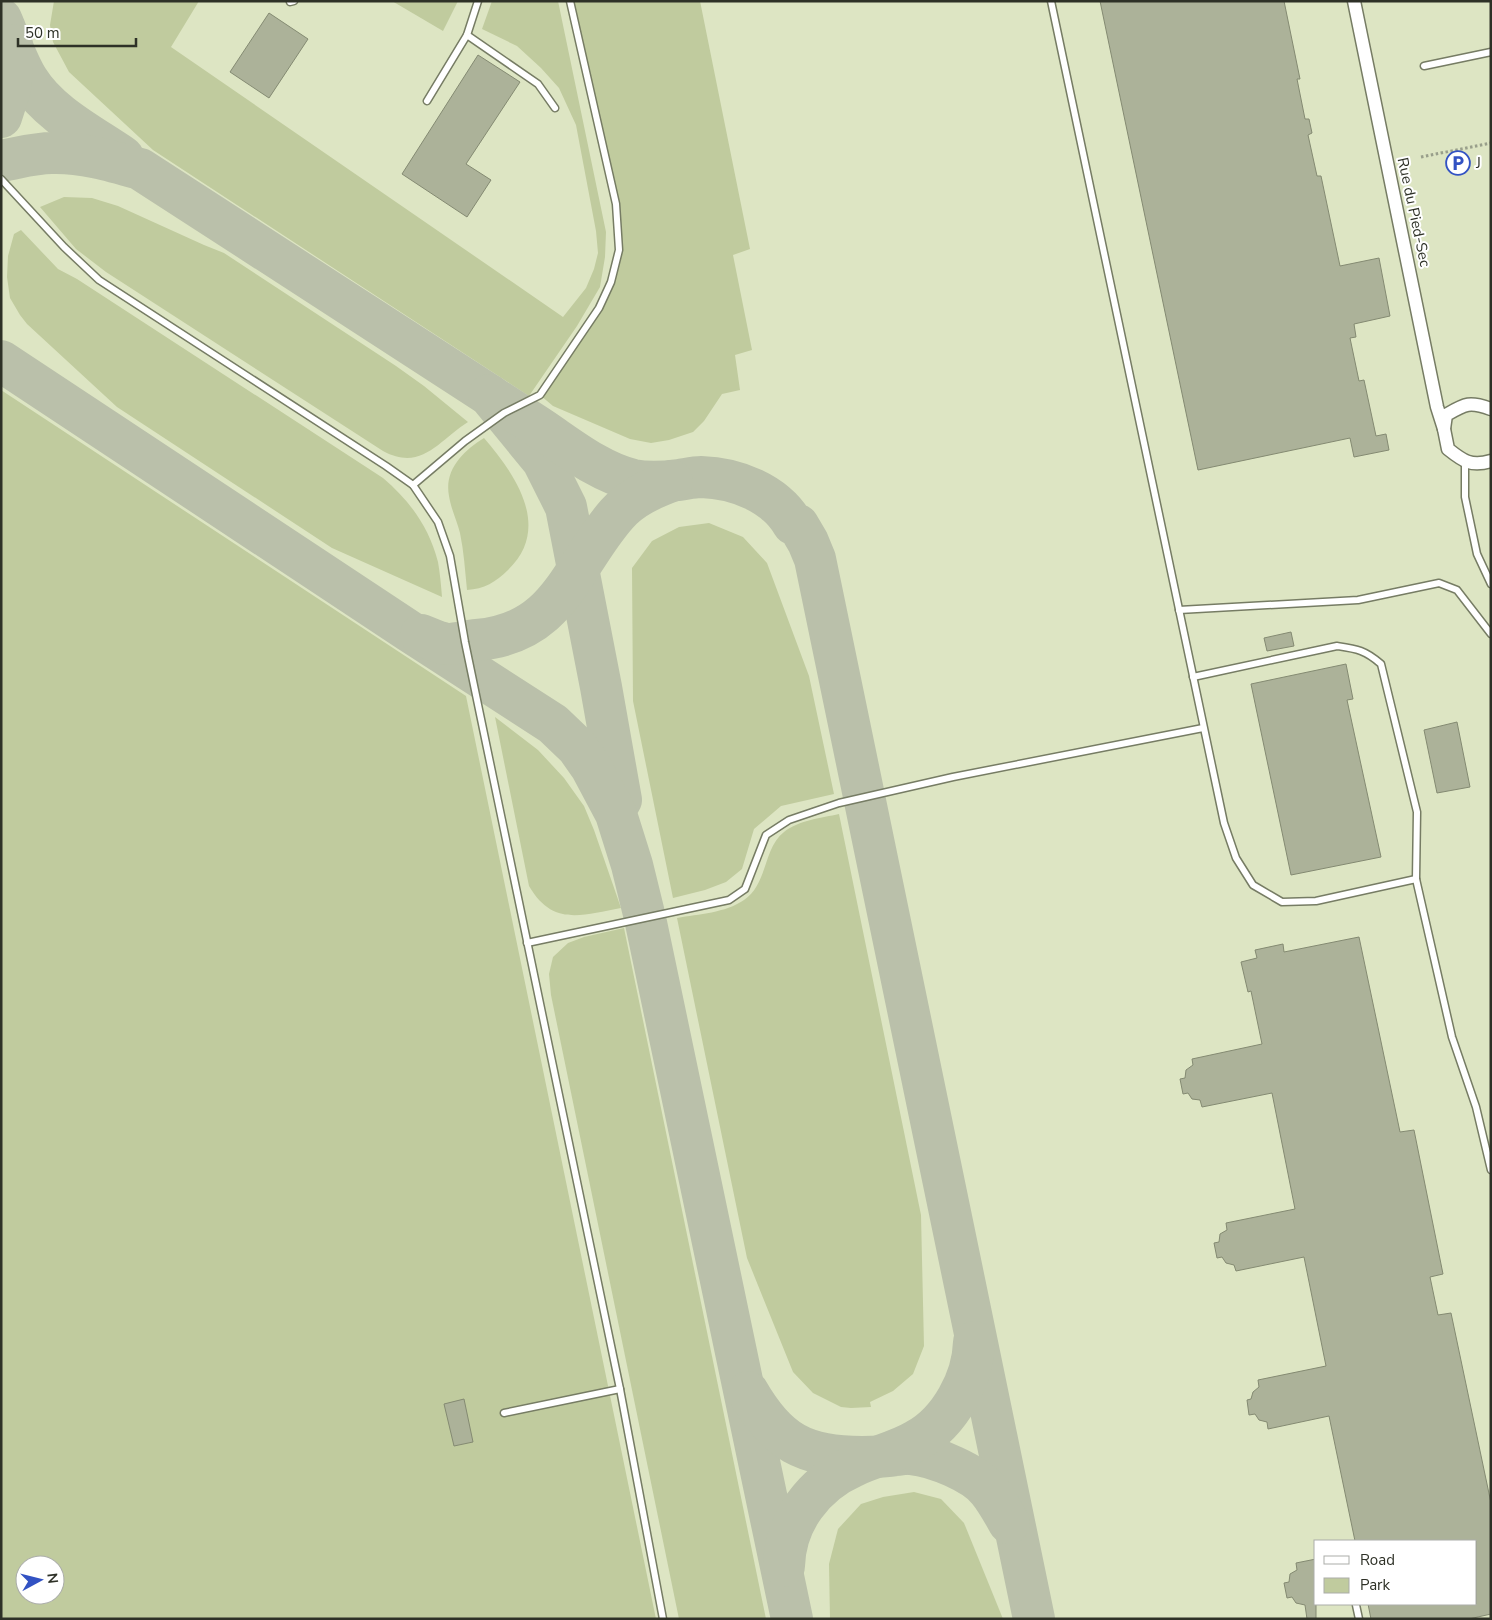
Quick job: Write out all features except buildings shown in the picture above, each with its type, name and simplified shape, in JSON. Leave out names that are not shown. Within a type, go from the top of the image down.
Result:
[{"type":"street","name":"Rue du Pied-Sec","points":[[1354,1],[1437,406],[1448,449],[1465,462]]},
{"type":"street","points":[[1444,428],[1446,415],[1465,404],[1480,405],[1491,409]]},
{"type":"street","points":[[1465,462],[1489,462]]},
{"type":"lane","points":[[427,101],[467,35],[478,1]]},
{"type":"lane","points":[[413,485],[465,441],[504,413],[540,395],[599,308],[612,282],[619,250],[616,204],[570,1]]},
{"type":"lane","points":[[1051,1],[1203,728],[1224,823],[1236,858],[1254,885],[1282,902],[1316,901],[1416,879]]},
{"type":"lane","points":[[467,35],[538,84],[555,108]]},
{"type":"lane","points":[[1424,66],[1491,52]]},
{"type":"lane","points":[[1,179],[64,248],[99,280],[413,485],[438,522],[450,556],[457,602],[620,1389],[662,1619]]},
{"type":"lane","points":[[1465,462],[1465,497],[1476,554],[1491,584]]},
{"type":"lane","points":[[1179,610],[1358,600],[1439,583],[1457,590],[1491,634]]},
{"type":"lane","points":[[1193,677],[1337,646],[1354,648],[1368,653],[1381,664],[1417,812],[1416,879],[1452,1037],[1476,1107],[1491,1170]]},
{"type":"lane","points":[[527,942],[729,900],[745,889],[766,835],[789,820],[839,803],[953,777],[1203,728]]},
{"type":"lane","points":[[504,1413],[620,1389]]},
{"type":"lane","points":[[1356,1605],[1359,1619]]},
{"type":"path","points":[[1421,157],[1491,143]]},
{"type":"shaded area","points":[[1,1],[1491,1],[1491,1619],[1,1619]]},
{"type":"green space","points":[[54,1],[199,1],[171,47],[563,317],[586,288],[598,253],[596,231],[576,125],[559,88],[541,68],[517,46],[482,29],[492,1],[558,1],[606,232],[605,257],[600,287],[577,326],[529,396],[153,150],[69,72],[53,42],[50,25]]},
{"type":"green space","points":[[392,1],[458,1],[443,31]]},
{"type":"green space","points":[[570,1],[700,1],[750,249],[733,255],[752,350],[735,355],[740,390],[722,394],[704,421],[693,432],[669,440],[651,443],[630,439],[553,406],[540,395],[599,308],[619,250],[616,204]]},
{"type":"green space","points":[[64,197],[92,198],[118,206],[224,253],[396,366],[468,422],[439,445],[419,456],[409,458],[397,457],[383,451],[106,272],[76,249],[40,207]]},
{"type":"green space","points":[[21,230],[58,269],[77,279],[383,478],[410,505],[424,526],[438,562],[442,597],[332,548],[117,407],[27,324],[10,298],[7,277],[8,256],[14,234]]},
{"type":"green space","points":[[1,390],[466,696],[656,1619],[1,1619]]},
{"type":"green space","points":[[484,438],[507,468],[525,502],[528,520],[527,537],[521,554],[508,570],[484,586],[467,590],[459,528],[450,501],[449,478],[462,455]]},
{"type":"green space","points":[[709,523],[743,537],[767,563],[809,676],[834,794],[781,806],[754,829],[742,869],[726,882],[705,890],[673,898],[633,701],[632,568],[652,541],[679,527]]},
{"type":"green space","points":[[495,717],[538,750],[564,778],[584,806],[621,908],[581,915],[558,913],[548,908],[538,899],[529,886]]},
{"type":"green space","points":[[839,814],[921,1215],[924,1346],[913,1374],[893,1391],[870,1402],[871,1407],[851,1408],[841,1407],[813,1393],[793,1372],[747,1258],[677,918],[729,908],[744,900],[757,885],[772,847],[784,832],[804,822]]},
{"type":"green space","points":[[624,928],[766,1619],[679,1619],[551,995],[549,974],[553,957],[568,943],[584,937]]},
{"type":"green space","points":[[914,1492],[941,1499],[964,1523],[1003,1619],[830,1619],[829,1564],[838,1529],[861,1504],[883,1497]]},
{"type":"taxiway","points":[[1,19],[20,65],[37,92],[59,114],[123,157]]},
{"type":"taxiway","points":[[1,117],[10,89],[12,45]]},
{"type":"taxiway","points":[[1,161],[39,154],[63,153],[96,158],[140,169],[489,395],[543,461],[566,507],[621,800]]},
{"type":"taxiway","points":[[1,361],[553,724],[577,747],[591,767],[616,814],[632,865],[645,918],[792,1619]]},
{"type":"taxiway","points":[[489,395],[597,466],[621,476],[650,482],[698,477],[714,478],[728,480],[753,489],[776,504],[793,524],[798,525],[808,542],[815,559],[1034,1619]]},
{"type":"taxiway","points":[[421,635],[441,643],[450,644],[505,635],[528,625],[546,611],[561,594],[601,534],[617,514],[642,494],[672,481]]},
{"type":"taxiway","points":[[784,1566],[790,1534],[804,1506],[814,1494],[839,1474],[917,1440],[940,1422],[949,1411],[964,1385],[973,1356],[974,1342]]},
{"type":"taxiway","points":[[748,1392],[770,1423],[782,1435],[808,1450],[824,1454],[862,1457],[920,1455],[953,1466],[983,1484],[1009,1523]]},
{"type":"place","name":"J","points":[[1458,163]]}]
